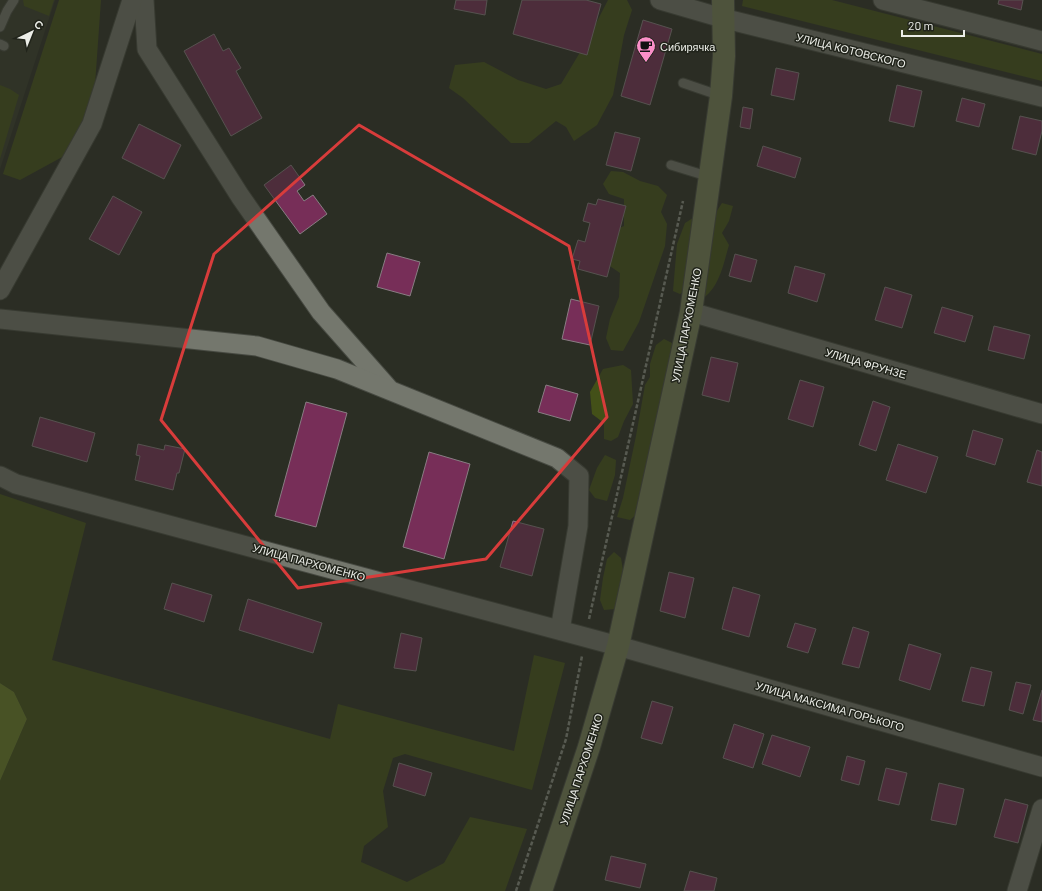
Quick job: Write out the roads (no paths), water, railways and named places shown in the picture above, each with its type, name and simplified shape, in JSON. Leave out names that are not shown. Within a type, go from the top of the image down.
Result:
[{"type":"street","points":[[0,290],[92,124],[132,0]]},
{"type":"street","points":[[144,0],[148,49],[240,196],[321,312],[390,390]]},
{"type":"street","name":"УЛИЦА КОТОВСКОГО","points":[[660,0],[723,9],[1042,97]]},
{"type":"street","points":[[883,0],[1042,41]]},
{"type":"street","name":"УЛИЦА ПАРХОМЕНКО","points":[[541,891],[589,747],[618,646],[691,312],[721,96],[724,56],[723,9]]},
{"type":"street","name":"УЛИЦА ФРУНЗЕ","points":[[691,312],[1042,414]]},
{"type":"street","points":[[0,319],[256,346],[337,369],[557,458],[578,476],[578,526],[560,630]]},
{"type":"street","name":"УЛИЦА ПАРХОМЕНКО","points":[[0,476],[16,484],[618,646]]},
{"type":"street","name":"УЛИЦА МАКСИМА ГОРЬКОГО","points":[[618,646],[1042,767]]},
{"type":"street","points":[[1017,891],[1042,809]]},
{"type":"lane","points":[[0,28],[2,16],[14,0]]},
{"type":"lane","points":[[683,83],[721,96]]},
{"type":"lane","points":[[671,165],[710,177]]},
{"type":"place","name":"Сибирячка","points":[[646,63]]}]
